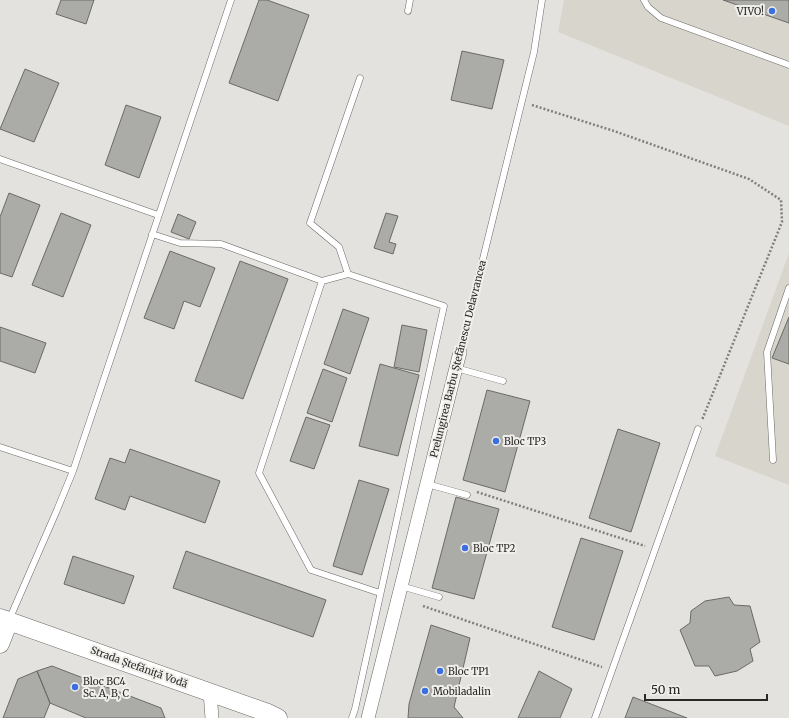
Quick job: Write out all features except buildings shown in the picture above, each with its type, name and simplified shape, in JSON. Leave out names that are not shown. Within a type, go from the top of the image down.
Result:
[{"type":"street","name":"Prelungirea Barbu Ștefănescu Delavrancea","points":[[368,718],[460,352]]},
{"type":"street","points":[[0,644],[4,619]]},
{"type":"street","name":"Strada Ștefăniță Vodă","points":[[4,619],[210,692],[278,718]]},
{"type":"street","points":[[210,692],[212,718]]},
{"type":"lane","points":[[4,619],[60,503],[73,471],[231,0]]},
{"type":"lane","points":[[408,11],[410,0]]},
{"type":"lane","name":"Prelungirea Barbu Ștefănescu Delavrancea","points":[[460,352],[534,52],[542,0]]},
{"type":"lane","points":[[644,0],[648,7],[660,18],[789,65]]},
{"type":"lane","points":[[348,274],[339,247],[310,223],[360,78]]},
{"type":"lane","points":[[0,159],[158,215]]},
{"type":"lane","points":[[152,234],[180,243],[221,244],[322,280],[348,274],[444,306],[352,718]]},
{"type":"lane","points":[[322,280],[259,473],[311,570],[380,593]]},
{"type":"lane","points":[[773,460],[767,352],[789,288]]},
{"type":"lane","points":[[456,368],[503,381]]},
{"type":"lane","points":[[595,718],[698,430]]},
{"type":"lane","points":[[0,448],[73,471]]},
{"type":"lane","points":[[427,484],[467,495]]},
{"type":"lane","points":[[400,592],[439,597]]},
{"type":"path","points":[[522,102],[614,131],[749,179],[781,200],[782,222],[698,430]]},
{"type":"path","points":[[474,491],[655,549]]},
{"type":"path","points":[[400,592],[612,671]]},
{"type":"shaded area","points":[[564,0],[789,0],[789,126],[558,32]]},
{"type":"shaded area","points":[[789,253],[789,485],[715,456]]},
{"type":"place","name":"VIVO!","points":[[772,11]]},
{"type":"place","name":"Bloc TP3","points":[[496,441]]},
{"type":"place","name":"Bloc TP2","points":[[465,548]]},
{"type":"place","name":"Bloc TP1","points":[[440,671]]},
{"type":"place","name":"Bloc BC4 Sc. A, B, C","points":[[75,687]]},
{"type":"place","name":"Mobiladalin","points":[[425,691]]}]
